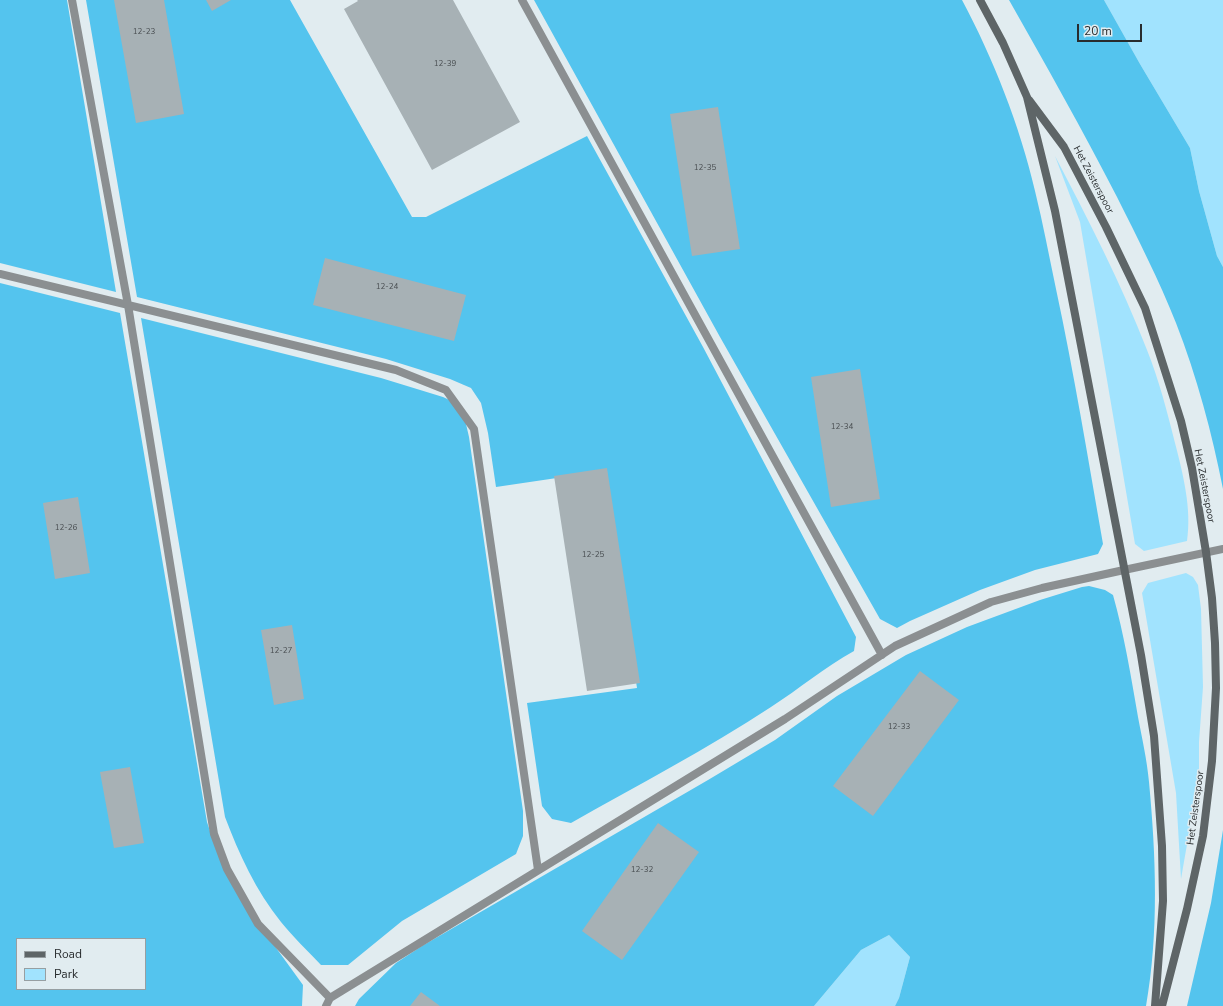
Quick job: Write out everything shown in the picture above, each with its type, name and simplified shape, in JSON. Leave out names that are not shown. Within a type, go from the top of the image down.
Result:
[{"type":"street","points":[[72,0],[128,305],[214,834],[227,869],[258,924],[330,998]]},
{"type":"street","points":[[522,0],[882,655]]},
{"type":"street","name":"Het Zeisterspoor","points":[[980,0],[1003,43],[1027,97],[1055,211],[1140,655],[1154,736],[1162,846],[1163,901],[1155,1006]]},
{"type":"street","name":"Het Zeisterspoor","points":[[1027,97],[1064,147],[1106,227],[1145,308],[1181,421],[1192,468],[1206,552],[1212,598],[1215,644],[1216,688],[1212,761],[1203,836],[1187,909],[1162,1006]]},
{"type":"street","points":[[0,274],[396,370],[446,390],[474,429],[538,870]]},
{"type":"street","points":[[326,1006],[330,998],[785,719],[895,646],[991,602],[1042,588],[1223,549]]},
{"type":"green space","points":[[1104,0],[1223,0],[1223,267],[1217,256],[1199,191],[1190,148]]},
{"type":"green space","points":[[1055,156],[1092,227],[1115,276],[1137,325],[1155,373],[1169,419],[1184,479],[1188,504],[1187,541],[1144,551],[1135,544],[1080,222]]},
{"type":"green space","points":[[1186,573],[1193,577],[1198,585],[1201,609],[1203,687],[1199,742],[1199,775],[1181,879],[1176,793],[1142,593],[1148,583]]},
{"type":"green space","points":[[889,935],[910,957],[899,998],[895,1006],[814,1006],[861,950]]},
{"type":"shaded area","points":[[0,0],[67,0],[116,292],[0,263]]},
{"type":"shaded area","points":[[86,0],[290,0],[412,217],[426,217],[587,136],[703,347],[856,637],[854,651],[722,738],[571,823],[552,819],[542,806],[527,703],[637,688],[604,471],[496,487],[488,433],[481,403],[471,388],[450,379],[386,359],[137,297]]},
{"type":"shaded area","points":[[534,0],[962,0],[995,69],[1022,142],[1035,191],[1081,416],[1103,544],[1098,554],[1035,570],[980,590],[897,628],[880,619],[720,337]]},
{"type":"shaded area","points":[[1009,0],[1104,0],[1190,148],[1199,191],[1217,256],[1223,267],[1223,489],[1209,426],[1197,384],[1184,343],[1163,291],[1104,172]]},
{"type":"shaded area","points":[[0,283],[120,313],[207,822],[216,849],[266,934],[303,985],[302,1006],[0,1006]]},
{"type":"shaded area","points":[[141,318],[381,378],[443,397],[458,404],[463,411],[469,437],[523,811],[523,836],[516,854],[402,921],[348,965],[321,965],[286,928],[256,885],[236,845],[225,817]]},
{"type":"shaded area","points":[[1089,586],[1105,590],[1113,595],[1127,655],[1147,766],[1155,866],[1155,923],[1146,1006],[895,1006],[899,998],[910,957],[889,935],[861,950],[814,1006],[355,1006],[359,999],[396,963],[422,946],[775,740],[837,696],[906,655],[967,627],[1040,600]]},
{"type":"shaded area","points":[[1223,830],[1223,1006],[1187,1006],[1211,903]]},
{"type":"building","points":[[114,0],[164,0],[184,114],[136,123]]},
{"type":"building","points":[[206,0],[231,0],[212,11]]},
{"type":"building","points":[[357,0],[453,0],[520,122],[432,170],[344,9],[358,1]]},
{"type":"building","points":[[718,107],[740,249],[692,256],[670,114]]},
{"type":"building","points":[[325,258],[466,295],[454,341],[313,305]]},
{"type":"building","points":[[860,369],[880,499],[831,507],[811,377]]},
{"type":"building","points":[[607,468],[640,683],[587,691],[554,476]]},
{"type":"building","points":[[78,497],[90,573],[55,579],[43,503]]},
{"type":"building","points":[[292,625],[304,699],[274,705],[261,630]]},
{"type":"building","points":[[920,671],[959,700],[873,816],[833,786]]},
{"type":"building","points":[[130,767],[144,843],[114,848],[100,772]]},
{"type":"building","points":[[658,823],[699,852],[622,960],[582,931]]},
{"type":"building","points":[[421,992],[440,1006],[410,1006]]}]
